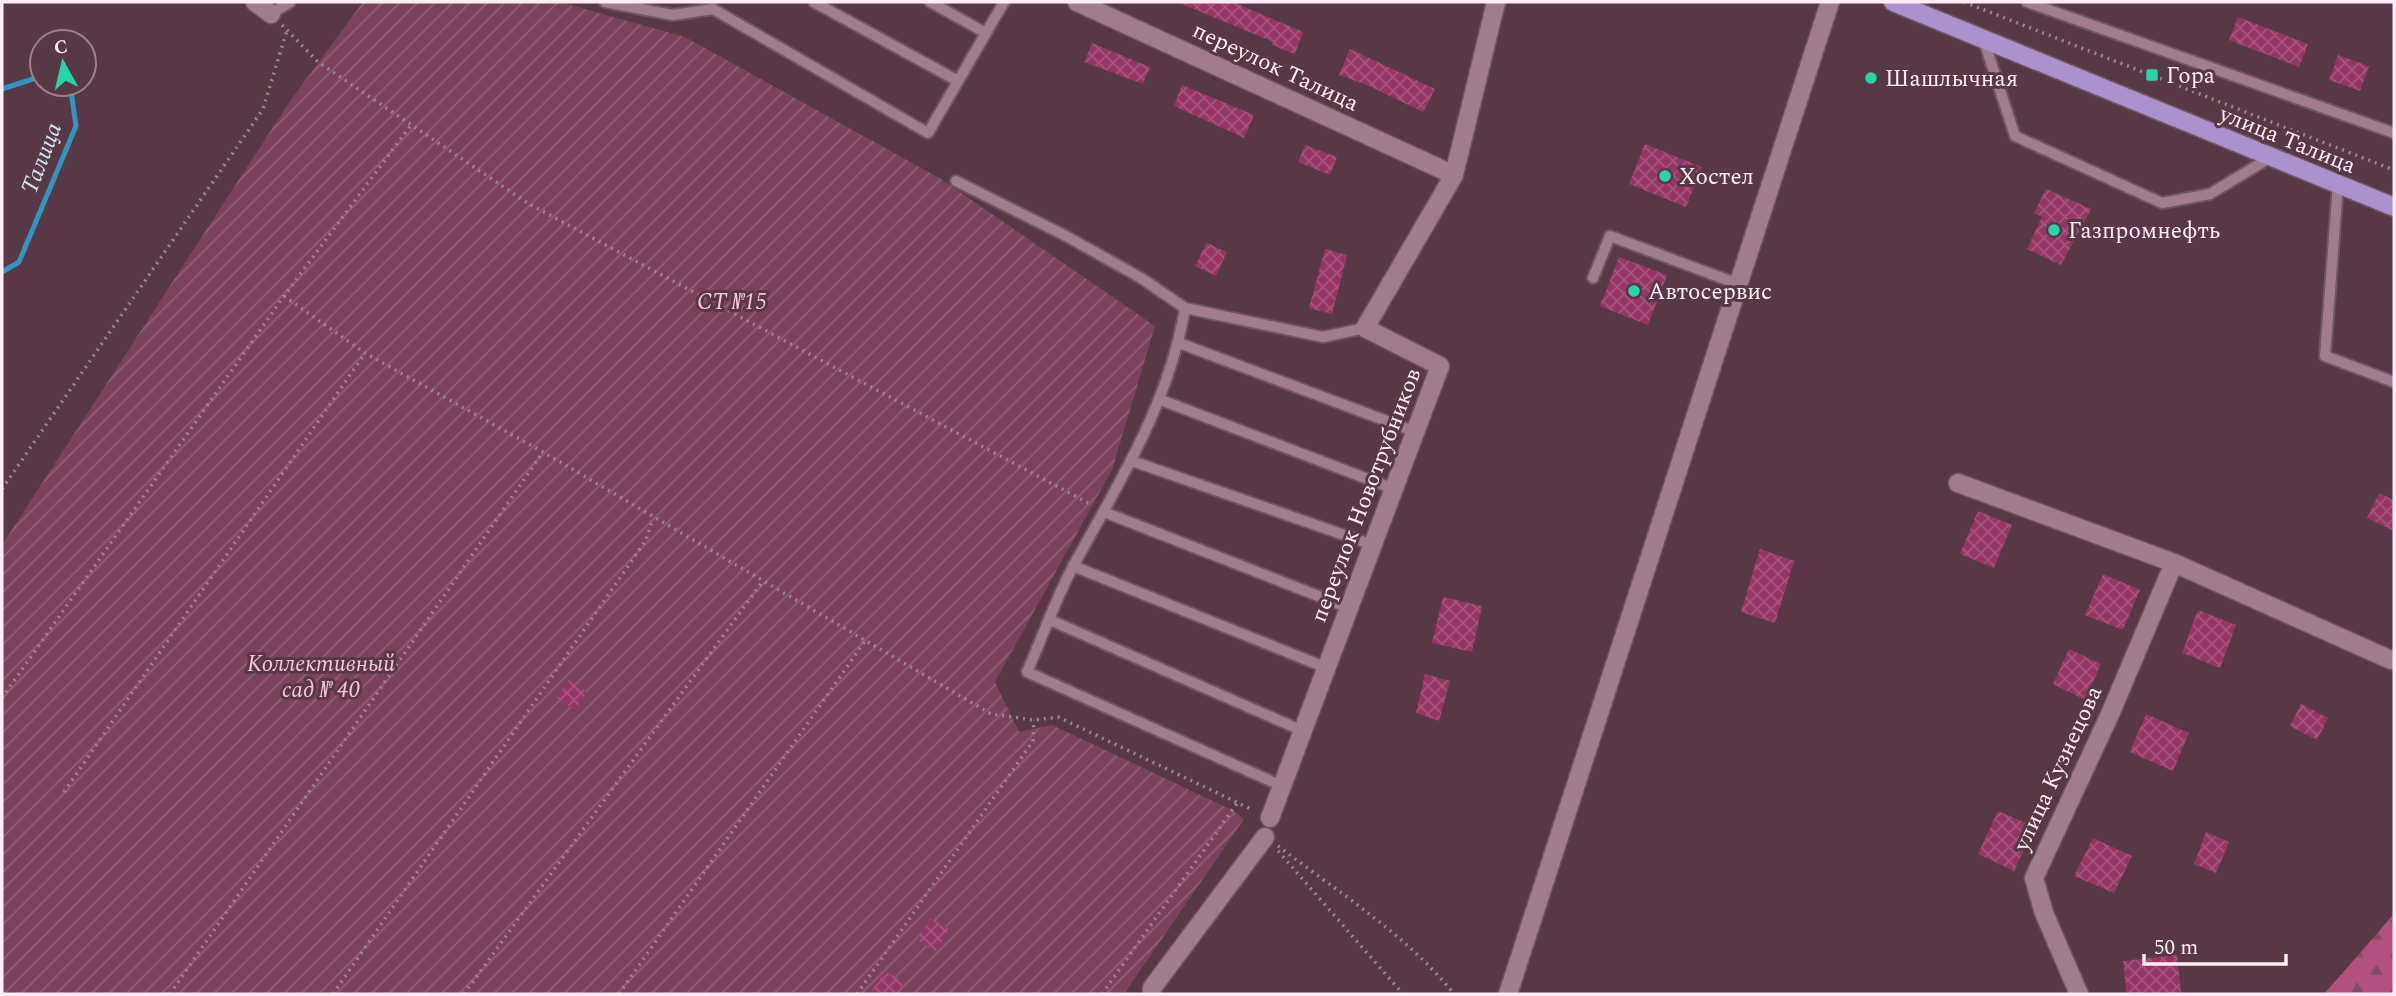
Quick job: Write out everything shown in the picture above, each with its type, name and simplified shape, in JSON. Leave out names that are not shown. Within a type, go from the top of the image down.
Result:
[{"type":"main road","name":"улица Талица","points":[[1893,2],[2394,207]]},
{"type":"street","points":[[255,2],[271,14]]},
{"type":"street","name":"переулок Талица","points":[[1077,2],[1454,175]]},
{"type":"street","points":[[1365,328],[1454,175],[1496,2]]},
{"type":"street","points":[[1508,994],[1830,2]]},
{"type":"street","name":"переулок Новотрубников","points":[[1270,818],[1440,366],[1365,328]]},
{"type":"street","points":[[1958,482],[2174,563],[2391,660]]},
{"type":"street","name":"улица Кузнецова","points":[[2079,994],[2043,912],[2034,878],[2111,712],[2174,563]]},
{"type":"street","points":[[1152,994],[1152,988],[1265,836]]},
{"type":"lane","points":[[271,14],[289,2]]},
{"type":"lane","points":[[605,2],[673,15],[711,5],[928,133],[1004,2]]},
{"type":"lane","points":[[814,2],[958,81]]},
{"type":"lane","points":[[930,2],[986,33]]},
{"type":"lane","points":[[2027,2],[2394,133]]},
{"type":"lane","points":[[1984,41],[2015,136],[2162,203],[2210,194],[2271,157]]},
{"type":"lane","points":[[956,181],[1077,242],[1141,278],[1185,308],[1322,337],[1365,328]]},
{"type":"lane","points":[[2338,185],[2325,356],[2394,382]]},
{"type":"lane","points":[[1593,278],[1610,236],[1738,284]]},
{"type":"lane","points":[[1185,308],[1179,343],[1161,400],[1132,461],[1073,566],[1027,671],[1282,786]]},
{"type":"lane","points":[[1179,343],[1416,432]]},
{"type":"lane","points":[[1161,400],[1394,489]]},
{"type":"lane","points":[[1132,461],[1373,545]]},
{"type":"lane","points":[[1104,512],[1349,608]]},
{"type":"lane","points":[[1073,566],[1326,668]]},
{"type":"lane","points":[[1049,621],[1303,731]]},
{"type":"path","points":[[1964,2],[2394,170]]},
{"type":"path","points":[[271,14],[318,62],[529,204],[1104,512]]},
{"type":"path","points":[[2,489],[263,109],[286,30]]},
{"type":"path","points":[[2,698],[284,296],[411,125]]},
{"type":"path","points":[[284,296],[365,353],[543,452],[653,519],[992,714],[1034,720],[1058,718],[1270,818]]},
{"type":"path","points":[[64,792],[365,353]]},
{"type":"path","points":[[170,994],[543,452]]},
{"type":"path","points":[[333,994],[646,540],[653,519]]},
{"type":"path","points":[[464,994],[762,582]]},
{"type":"path","points":[[619,994],[865,641]]},
{"type":"path","points":[[857,994],[1033,741],[1034,720]]},
{"type":"path","points":[[1101,994],[1238,802]]},
{"type":"path","points":[[1265,836],[1403,994]]},
{"type":"path","points":[[1265,836],[1381,925],[1438,974],[1454,994]]},
{"type":"green space","name":"Коллективный сад № 40","points":[[363,2],[560,2],[685,37],[941,179],[1155,326],[1112,470],[995,682],[1019,732],[1052,725],[1232,810],[1244,819],[1124,994],[2,994],[2,545],[288,104]]},
{"type":"green space","points":[[2394,914],[2394,994],[2324,994]]},
{"type":"building","points":[[1177,2],[1233,2],[1303,32],[1295,54],[1272,45],[1273,42]]},
{"type":"building","points":[[2238,17],[2308,44],[2299,67],[2229,40]]},
{"type":"building","points":[[1092,43],[1150,67],[1143,84],[1084,62]]},
{"type":"building","points":[[1350,49],[1435,89],[1423,112],[1367,85],[1339,75]]},
{"type":"building","points":[[2338,55],[2369,66],[2360,91],[2329,80]]},
{"type":"building","points":[[1182,85],[1254,115],[1244,138],[1174,106]]},
{"type":"building","name":"Хостел","points":[[1645,144],[1702,167],[1686,207],[1629,184]]},
{"type":"building","points":[[1305,145],[1337,157],[1330,175],[1298,162]]},
{"type":"building","points":[[2046,189],[2091,209],[2061,265],[2027,249],[2042,217],[2034,213]]},
{"type":"building","points":[[1207,243],[1227,252],[1216,276],[1195,266]]},
{"type":"building","points":[[1325,249],[1347,255],[1332,314],[1309,308]]},
{"type":"building","name":"Автосервис","points":[[1619,257],[1667,275],[1648,325],[1600,306]]},
{"type":"building","points":[[2379,493],[2394,500],[2394,531],[2367,518]]},
{"type":"building","points":[[1978,511],[2012,525],[1994,568],[1960,554]]},
{"type":"building","points":[[1760,549],[1794,561],[1775,623],[1741,612]]},
{"type":"building","points":[[2103,574],[2140,590],[2123,630],[2085,615]]},
{"type":"building","points":[[1443,597],[1482,606],[1472,652],[1432,643]]},
{"type":"building","points":[[2198,610],[2236,625],[2220,668],[2182,653]]},
{"type":"building","points":[[2069,649],[2101,664],[2085,700],[2053,684]]},
{"type":"building","points":[[1425,674],[1450,681],[1439,721],[1416,713]]},
{"type":"building","points":[[568,680],[587,692],[575,710],[557,698]]},
{"type":"building","points":[[2301,704],[2328,718],[2317,740],[2290,726]]},
{"type":"building","points":[[2146,714],[2189,733],[2173,771],[2130,752]]},
{"type":"building","points":[[1998,811],[2035,827],[2014,871],[1978,854]]},
{"type":"building","points":[[2206,832],[2229,842],[2216,873],[2194,864]]},
{"type":"building","points":[[2093,838],[2132,856],[2114,893],[2074,876]]},
{"type":"building","points":[[930,918],[949,929],[936,951],[917,940]]},
{"type":"building","points":[[2177,955],[2181,993],[2127,994],[2123,961]]},
{"type":"building","points":[[885,971],[904,983],[897,994],[870,994]]},
{"type":"waterway","name":"Талица","points":[[2,89],[28,81]]},
{"type":"waterway","name":"Талица","points":[[2,272],[19,262],[76,126],[72,98]]},
{"type":"place","name":"Гора","points":[[2152,75]]},
{"type":"place","name":"Шашлычная","points":[[1871,78]]},
{"type":"place","name":"Хостел","points":[[1665,176]]},
{"type":"place","name":"Газпромнефть","points":[[2054,230]]},
{"type":"place","name":"Автосервис","points":[[1634,291]]},
{"type":"park label","name":"СТ №15","points":[[732,301]]}]
